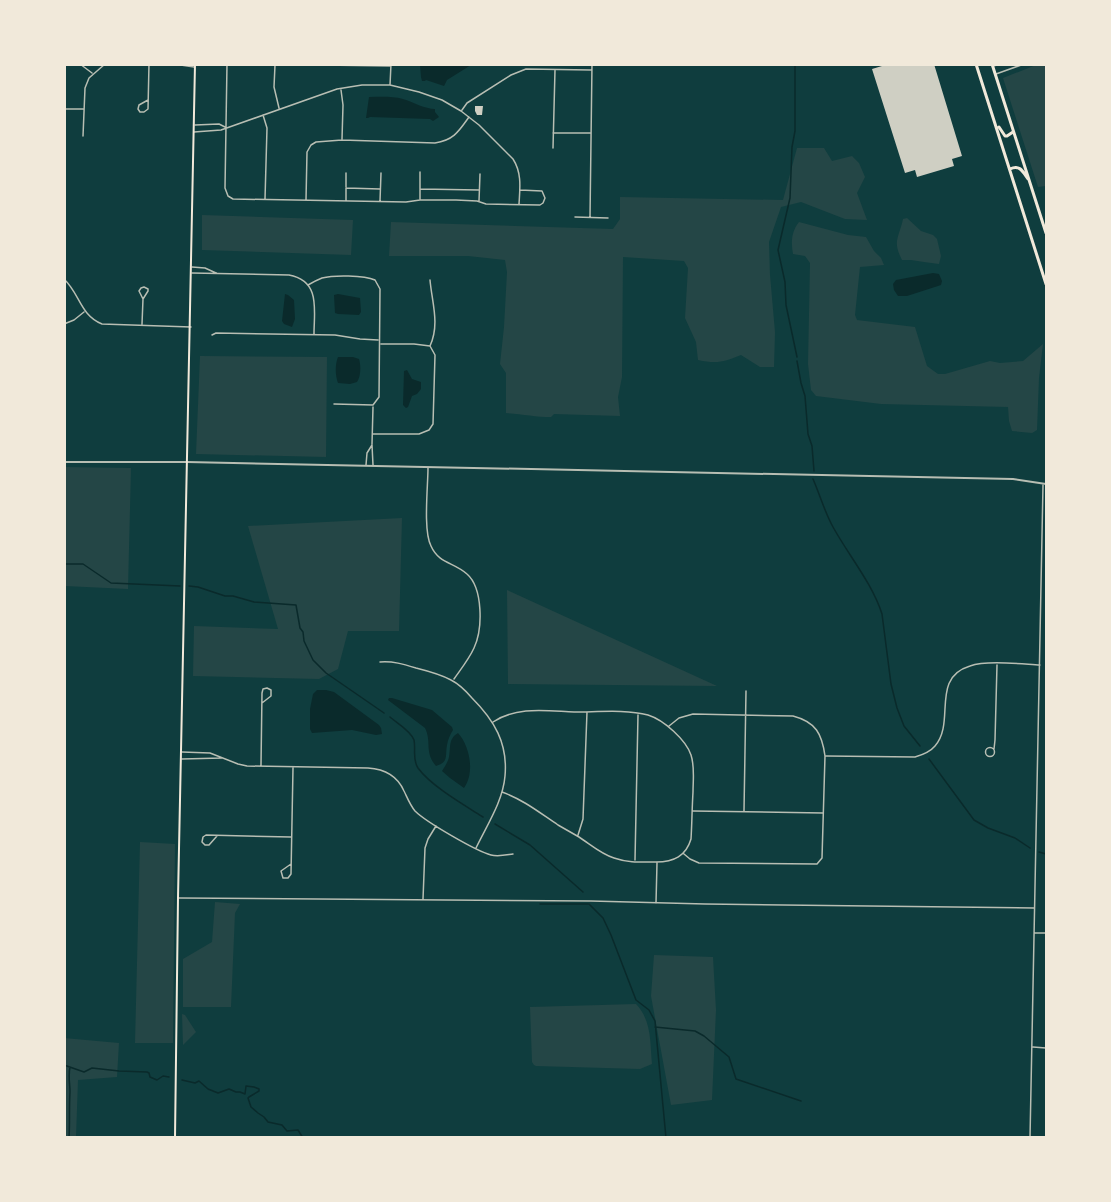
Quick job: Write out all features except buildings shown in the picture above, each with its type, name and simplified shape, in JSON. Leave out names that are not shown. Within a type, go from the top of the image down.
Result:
[{"type":"main road","points":[[976,64],[1047,284]]},
{"type":"main road","points":[[993,65],[1047,233]]},
{"type":"main road","points":[[175,1137],[195,66]]},
{"type":"main road","points":[[996,124],[1005,136],[1014,132]]},
{"type":"main road","points":[[1010,169],[1020,168],[1032,186]]},
{"type":"street","points":[[80,64],[93,74]]},
{"type":"street","points":[[83,136],[85,88],[89,78],[105,64]]},
{"type":"street","points":[[148,100],[149,64]]},
{"type":"street","points":[[174,64],[195,66]]},
{"type":"street","points":[[227,64],[225,188],[228,196],[233,199],[345,202],[467,200],[486,204],[540,205],[543,203],[545,198],[542,191],[520,190]]},
{"type":"street","points":[[253,64],[391,65],[390,85]]},
{"type":"street","points":[[590,217],[592,64]]},
{"type":"street","points":[[993,65],[1001,64]]},
{"type":"street","points":[[995,74],[1024,64]]},
{"type":"street","points":[[275,65],[274,87],[279,109]]},
{"type":"street","points":[[461,111],[467,103],[515,72],[526,69],[592,70]]},
{"type":"street","points":[[553,148],[555,70]]},
{"type":"street","points":[[194,132],[221,130],[341,89],[362,85],[390,85],[442,100],[469,117],[513,159],[519,170],[519,204]]},
{"type":"street","points":[[341,89],[342,140]]},
{"type":"street","points":[[64,109],[84,109]]},
{"type":"street","points":[[263,115],[267,128],[265,200]]},
{"type":"street","points":[[306,201],[306,156],[309,147],[314,143],[342,140],[444,142],[457,134],[469,117]]},
{"type":"street","points":[[194,125],[219,124],[226,127]]},
{"type":"street","points":[[553,133],[591,133]]},
{"type":"street","points":[[420,172],[420,200]]},
{"type":"street","points":[[345,202],[346,173]]},
{"type":"street","points":[[380,202],[381,173]]},
{"type":"street","points":[[479,202],[480,174]]},
{"type":"street","points":[[346,188],[380,189]]},
{"type":"street","points":[[420,189],[479,190]]},
{"type":"street","points":[[575,217],[608,218]]},
{"type":"street","points":[[192,267],[205,268],[216,274]]},
{"type":"street","points":[[192,273],[289,275],[300,278],[313,292],[314,334]]},
{"type":"street","points":[[308,285],[332,277],[366,277],[375,280],[381,289],[379,398],[373,405],[373,466]]},
{"type":"street","points":[[64,279],[76,293],[85,312],[102,324],[191,327]]},
{"type":"street","points":[[430,280],[436,326],[435,337],[430,346]]},
{"type":"street","points":[[142,326],[143,299]]},
{"type":"street","points":[[64,324],[85,312]]},
{"type":"street","points":[[212,334],[314,334],[380,340]]},
{"type":"street","points":[[380,344],[430,346]]},
{"type":"street","points":[[373,434],[419,434],[432,427],[435,355],[430,346]]},
{"type":"street","points":[[334,405],[373,405]]},
{"type":"street","points":[[366,465],[367,453],[372,445]]},
{"type":"street","points":[[64,462],[366,465],[1013,479],[1045,484],[1030,1137]]},
{"type":"street","points":[[429,467],[427,530],[430,545],[441,559],[466,573],[477,587],[479,595],[478,637],[474,649],[453,681]]},
{"type":"street","points":[[380,662],[395,661],[453,681],[480,706],[493,722],[502,741],[506,761],[505,778],[502,792],[476,848]]},
{"type":"street","points":[[825,756],[915,757],[927,752],[935,747],[941,736],[945,721],[947,687],[952,678],[966,667],[984,663],[1040,665]]},
{"type":"street","points":[[993,749],[997,664]]},
{"type":"street","points":[[261,766],[262,690],[270,689],[271,696],[262,703]]},
{"type":"street","points":[[744,812],[746,691]]},
{"type":"street","points":[[493,722],[518,711],[638,713],[654,717],[669,726],[687,747],[691,757],[693,772],[691,839],[683,854],[673,860],[657,862],[623,860],[611,857],[533,807],[502,792]]},
{"type":"street","points":[[578,836],[583,819],[587,712]]},
{"type":"street","points":[[635,861],[638,713]]},
{"type":"street","points":[[669,726],[675,720],[689,714],[793,716],[806,720],[822,737],[825,756],[822,858],[820,862],[817,864],[699,863],[683,854]]},
{"type":"street","points":[[181,752],[210,753],[243,765],[382,770],[398,779],[415,811],[436,826],[486,854],[495,856],[513,854]]},
{"type":"street","points":[[181,759],[224,758]]},
{"type":"street","points":[[291,864],[281,872],[283,878],[290,876],[291,864],[293,767]]},
{"type":"street","points":[[692,810],[823,813]]},
{"type":"street","points":[[423,900],[424,852],[426,843],[436,826]]},
{"type":"street","points":[[217,836],[208,845],[202,842],[204,835],[291,837]]},
{"type":"street","points":[[656,903],[657,862]]},
{"type":"street","points":[[178,898],[372,898],[1034,908]]},
{"type":"street","points":[[1034,933],[1047,933]]},
{"type":"street","points":[[1032,1047],[1047,1048]]},
{"type":"shaded area","points":[[420,65],[471,65],[447,80],[444,86],[426,80],[422,81]]},
{"type":"shaded area","points":[[1036,65],[1046,65],[1046,186],[1038,187],[1003,78]]},
{"type":"shaded area","points":[[369,97],[403,99],[435,109],[439,117],[433,121],[430,119],[366,118]]},
{"type":"shaded area","points":[[797,148],[824,148],[832,161],[852,156],[859,163],[865,177],[857,193],[867,220],[845,219],[801,202],[781,207],[769,242],[775,332],[774,367],[760,367],[741,355],[720,362],[698,360],[696,342],[685,318],[688,268],[684,261],[623,257],[622,377],[618,397],[620,416],[554,414],[551,417],[545,417],[506,413],[506,373],[500,364],[507,272],[505,260],[468,256],[389,256],[391,222],[613,229],[620,219],[620,197],[783,200]]},
{"type":"shaded area","points":[[202,215],[353,220],[351,255],[202,250]]},
{"type":"shaded area","points":[[907,218],[921,231],[937,239],[941,256],[939,264],[902,260],[897,248],[897,240],[903,219]]},
{"type":"shaded area","points":[[799,222],[848,235],[866,237],[884,265],[860,267],[855,315],[857,320],[915,327],[927,366],[938,374],[990,361],[1000,363],[1023,361],[1043,344],[1037,430],[1032,433],[1012,431],[1008,407],[881,404],[816,396],[811,390],[808,364],[810,263],[805,256],[793,254],[792,250],[793,234]]},
{"type":"shaded area","points":[[933,273],[939,274],[941,285],[907,296],[898,296],[894,290],[893,284],[896,280]]},
{"type":"shaded area","points":[[285,294],[294,300],[295,319],[292,327],[282,321]]},
{"type":"shaded area","points":[[334,295],[360,298],[361,312],[359,315],[335,313]]},
{"type":"shaded area","points":[[200,356],[327,357],[326,457],[196,454]]},
{"type":"shaded area","points":[[338,357],[359,359],[360,371],[357,382],[338,383],[336,363]]},
{"type":"shaded area","points":[[407,370],[412,379],[421,382],[421,389],[412,396],[406,408],[403,405],[404,371]]},
{"type":"shaded area","points":[[64,467],[131,468],[128,589],[65,586]]},
{"type":"shaded area","points":[[402,518],[399,631],[348,631],[338,669],[319,679],[193,676],[194,626],[278,629],[248,526]]},
{"type":"shaded area","points":[[507,590],[717,686],[508,684]]},
{"type":"shaded area","points":[[317,690],[334,692],[379,725],[382,734],[352,730],[312,733],[310,709],[313,694]]},
{"type":"shaded area","points":[[392,698],[432,710],[452,727],[443,763],[436,766],[432,761],[425,728],[388,700]]},
{"type":"shaded area","points":[[458,733],[466,745],[470,760],[469,775],[464,788],[442,771],[449,759],[451,741]]},
{"type":"shaded area","points":[[140,842],[175,844],[173,1043],[135,1043]]},
{"type":"shaded area","points":[[215,902],[240,904],[235,913],[231,1007],[183,1007],[183,959],[212,942]]},
{"type":"shaded area","points":[[654,955],[713,957],[716,1010],[712,1100],[671,1105],[651,996]]},
{"type":"shaded area","points":[[636,1004],[648,1025],[652,1064],[640,1069],[536,1066],[532,1062],[530,1007]]},
{"type":"shaded area","points":[[182,1014],[196,1032],[183,1045]]},
{"type":"shaded area","points":[[64,1038],[119,1043],[117,1077],[78,1080],[76,1137],[65,1137]]},
{"type":"waterway","points":[[795,64],[795,131],[792,147],[790,198],[778,250],[797,357]]},
{"type":"waterway","points":[[797,361],[805,396],[814,471]]},
{"type":"waterway","points":[[813,479],[830,522],[878,603],[882,614],[891,684],[897,708],[904,726],[920,746]]},
{"type":"waterway","points":[[64,564],[83,564],[111,583],[180,586]]},
{"type":"waterway","points":[[189,586],[254,602],[296,605],[304,641],[313,660],[326,673],[384,713]]},
{"type":"waterway","points":[[390,717],[407,730],[414,740],[415,761],[424,775],[448,795],[483,817]]},
{"type":"waterway","points":[[929,759],[974,820],[1015,838],[1030,848]]},
{"type":"waterway","points":[[495,824],[530,845],[583,892]]},
{"type":"waterway","points":[[1039,852],[1046,854]]},
{"type":"waterway","points":[[540,904],[588,904]]},
{"type":"waterway","points":[[589,904],[603,918],[636,1000],[649,1010],[655,1021],[666,1138]]},
{"type":"waterway","points":[[655,1027],[695,1031],[729,1057],[736,1079],[801,1101]]},
{"type":"waterway","points":[[64,1065],[84,1072],[92,1068],[147,1072],[150,1077],[157,1080],[163,1076],[169,1077]]},
{"type":"waterway","points":[[69,1138],[70,1067]]},
{"type":"waterway","points":[[182,1080],[195,1083],[199,1081],[208,1089],[218,1093],[229,1089],[245,1094],[246,1086],[259,1089],[248,1098],[251,1107],[268,1122],[282,1125],[287,1131],[298,1130],[303,1138]]}]
